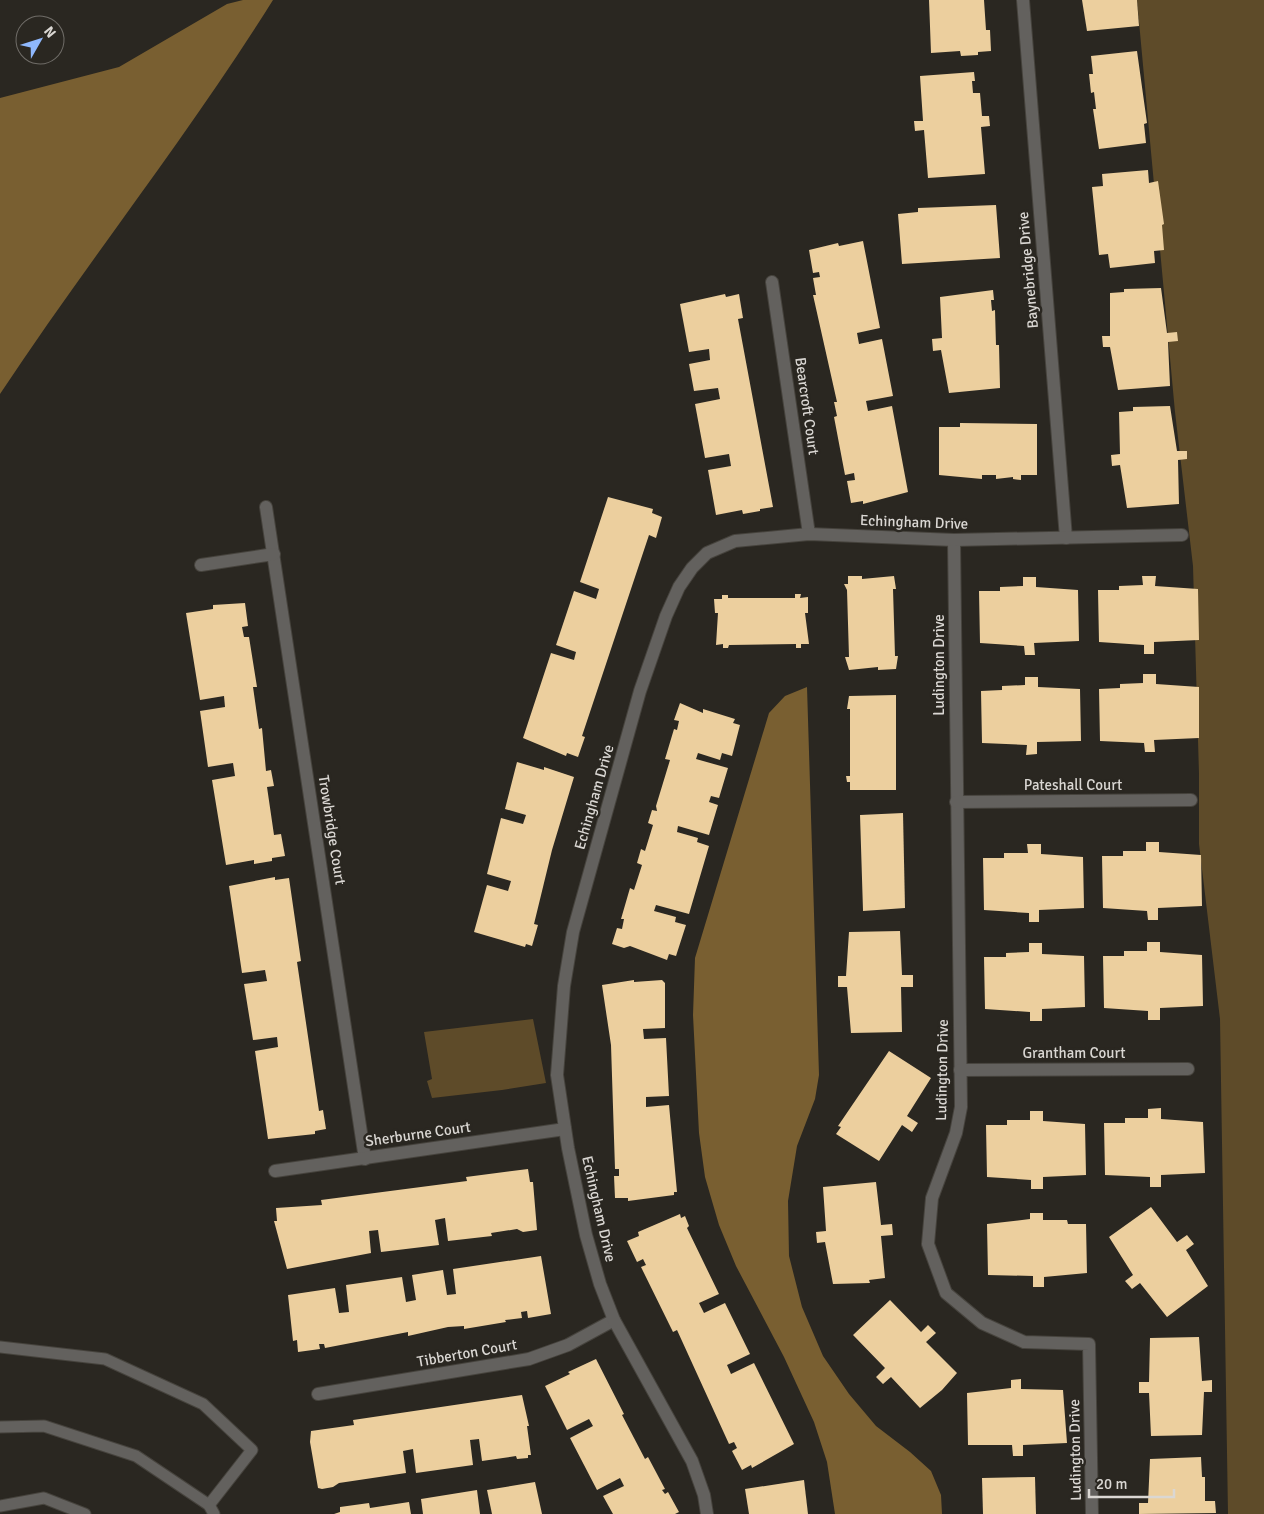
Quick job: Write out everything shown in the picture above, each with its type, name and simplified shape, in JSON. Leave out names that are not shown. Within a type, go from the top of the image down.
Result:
[{"type":"street","name":"Baynebridge Drive","points":[[1022,0],[1066,538]]},
{"type":"street","name":"Bearcroft Court","points":[[772,282],[809,534]]},
{"type":"street","name":"Trowbridge Court","points":[[266,507],[365,1159]]},
{"type":"street","name":"Echingham Drive","points":[[707,1514],[704,1495],[692,1461],[614,1320],[600,1284],[586,1235],[565,1129],[557,1075],[564,986],[573,932],[640,691],[666,616],[679,587],[706,552],[734,541],[809,534],[954,540],[1182,535]]},
{"type":"street","name":"Ludington Drive","points":[[954,540],[961,1107],[956,1134],[932,1198],[928,1244],[946,1293],[982,1323],[1024,1342],[1089,1344],[1092,1514]]},
{"type":"street","points":[[201,564],[274,554]]},
{"type":"street","name":"Pateshall Court","points":[[956,802],[1191,800]]},
{"type":"street","name":"Grantham Court","points":[[960,1070],[1188,1068]]},
{"type":"street","name":"Sherburne Court","points":[[275,1171],[565,1129]]},
{"type":"street","name":"Tibberton Court","points":[[318,1394],[529,1359],[568,1345],[614,1320]]},
{"type":"lane","points":[[0,1347],[105,1359],[203,1404],[252,1450],[211,1510],[136,1456],[44,1426],[0,1427]]},
{"type":"lane","points":[[0,1506],[44,1498],[85,1514]]},
{"type":"shaded area","points":[[243,0],[273,0],[207,100],[0,394],[0,98],[119,67],[227,4]]},
{"type":"shaded area","points":[[1137,0],[1264,0],[1264,1514],[1228,1514],[1220,1019],[1199,844],[1199,774],[1193,566],[1175,412]]},
{"type":"shaded area","points":[[807,687],[819,1075],[815,1099],[797,1146],[788,1201],[789,1256],[802,1307],[823,1356],[849,1394],[876,1426],[931,1471],[941,1495],[942,1514],[835,1514],[827,1462],[814,1422],[784,1357],[736,1266],[719,1225],[705,1177],[699,1133],[693,1015],[695,958],[769,713],[785,696]]},
{"type":"shaded area","points":[[533,1019],[546,1083],[432,1098],[427,1081],[432,1079],[424,1032]]},
{"type":"building","points":[[929,0],[984,0],[986,30],[990,30],[991,51],[978,52],[978,55],[961,56],[960,51],[931,53]]},
{"type":"building","points":[[1082,0],[1137,0],[1139,26],[1087,31]]},
{"type":"building","points":[[1137,51],[1147,123],[1144,124],[1146,143],[1099,149],[1093,109],[1096,109],[1094,92],[1091,93],[1089,74],[1093,74],[1091,56]]},
{"type":"building","points":[[974,72],[975,81],[972,81],[973,93],[980,93],[982,116],[989,116],[990,126],[981,127],[985,174],[928,178],[924,130],[915,131],[914,121],[923,121],[920,76]]},
{"type":"building","points":[[1148,170],[1149,183],[1158,181],[1164,224],[1162,225],[1164,250],[1154,251],[1155,263],[1110,268],[1108,254],[1099,255],[1092,187],[1103,186],[1102,174]]},
{"type":"building","points":[[996,205],[1000,258],[902,264],[898,214],[918,212],[918,208]]},
{"type":"building","points":[[863,241],[880,328],[857,333],[859,344],[882,339],[893,396],[866,401],[868,411],[892,406],[908,492],[863,504],[863,501],[851,503],[847,481],[855,480],[854,473],[845,475],[834,417],[837,416],[834,402],[837,402],[813,295],[816,295],[813,278],[820,277],[819,272],[813,273],[809,250],[838,243],[839,246]]},
{"type":"building","points":[[1161,288],[1167,333],[1177,332],[1178,341],[1168,342],[1170,386],[1118,390],[1110,347],[1103,347],[1102,336],[1110,336],[1110,293],[1124,292],[1124,289]]},
{"type":"building","points":[[993,290],[994,300],[991,300],[992,311],[995,310],[996,345],[999,345],[1000,388],[949,393],[941,350],[933,351],[932,339],[942,338],[940,297]]},
{"type":"building","points":[[725,294],[726,297],[739,294],[743,318],[738,319],[773,507],[743,514],[742,510],[716,515],[708,470],[731,466],[729,454],[705,458],[695,404],[720,399],[718,388],[694,391],[689,364],[710,360],[709,349],[689,352],[680,304]]},
{"type":"building","points":[[1170,406],[1177,451],[1187,451],[1187,459],[1178,460],[1179,504],[1127,508],[1120,465],[1112,466],[1111,455],[1120,454],[1119,412],[1133,411],[1133,407]]},
{"type":"building","points":[[960,423],[1037,424],[1037,475],[1021,475],[1021,480],[1013,479],[1013,477],[996,479],[996,475],[982,475],[982,479],[939,475],[939,427],[960,427]]},
{"type":"building","points":[[608,497],[653,509],[652,513],[662,517],[656,538],[649,535],[582,736],[585,737],[578,757],[567,753],[566,756],[523,738],[551,653],[574,660],[576,652],[556,645],[574,591],[596,599],[599,589],[580,582]]},
{"type":"building","points":[[848,576],[862,576],[862,579],[894,576],[896,589],[893,589],[895,656],[898,656],[896,669],[878,670],[878,667],[849,670],[845,657],[849,657],[847,590],[844,584],[848,584]]},
{"type":"building","points":[[1142,576],[1156,576],[1155,586],[1198,589],[1199,640],[1154,642],[1154,654],[1144,654],[1144,645],[1099,642],[1098,590],[1119,590],[1119,586],[1143,585]]},
{"type":"building","points":[[1023,577],[1036,577],[1036,587],[1078,590],[1079,641],[1034,643],[1035,655],[1025,655],[1024,646],[980,643],[979,591],[1000,591],[1000,587],[1023,586]]},
{"type":"building","points":[[795,594],[801,594],[800,598],[808,597],[808,613],[805,613],[809,644],[801,644],[801,648],[796,648],[796,644],[729,645],[728,648],[723,648],[723,644],[716,645],[718,613],[715,613],[714,599],[722,599],[722,595],[728,595],[728,598],[795,598]]},
{"type":"building","points":[[245,603],[248,626],[242,627],[244,637],[249,637],[257,687],[253,687],[259,729],[262,728],[266,771],[271,770],[274,786],[267,787],[274,835],[281,834],[285,856],[272,858],[272,861],[254,864],[254,860],[226,865],[212,780],[235,776],[233,763],[208,767],[200,711],[225,707],[224,696],[200,700],[186,613],[213,609],[213,605]]},
{"type":"building","points":[[1143,674],[1156,674],[1156,684],[1199,687],[1199,738],[1154,740],[1155,752],[1145,752],[1144,743],[1100,741],[1099,689],[1120,688],[1120,684],[1143,683]]},
{"type":"building","points":[[1025,677],[1038,677],[1038,687],[1080,689],[1081,741],[1037,742],[1037,754],[1026,755],[1027,745],[982,743],[981,691],[1002,690],[1002,686],[1025,685]]},
{"type":"building","points":[[896,695],[896,790],[850,790],[850,782],[847,782],[846,776],[850,776],[850,709],[847,709],[849,696]]},
{"type":"building","points":[[680,703],[703,713],[703,709],[735,719],[733,723],[740,725],[732,756],[722,753],[720,760],[698,753],[696,759],[728,768],[719,798],[711,796],[709,802],[718,805],[709,835],[678,826],[677,832],[698,838],[697,842],[709,846],[689,914],[656,905],[654,911],[676,917],[675,922],[686,925],[676,956],[669,954],[667,960],[630,946],[624,948],[612,944],[617,928],[622,929],[624,919],[621,919],[630,888],[634,890],[642,865],[637,863],[641,849],[645,851],[653,825],[648,823],[652,810],[657,811],[656,806],[670,760],[665,759],[674,729],[677,730],[679,721],[674,720]]},
{"type":"building","points":[[517,762],[544,770],[544,767],[574,777],[552,850],[534,924],[538,925],[532,946],[526,944],[525,947],[474,932],[487,885],[508,891],[511,881],[487,874],[501,818],[523,824],[526,815],[505,809]]},
{"type":"building","points":[[903,813],[905,908],[863,911],[860,815]]},
{"type":"building","points":[[1146,842],[1159,842],[1159,852],[1201,855],[1202,906],[1158,908],[1158,920],[1148,920],[1147,911],[1103,908],[1102,856],[1123,856],[1123,851],[1146,851]]},
{"type":"building","points":[[1027,844],[1041,844],[1041,854],[1083,857],[1084,908],[1039,910],[1039,922],[1029,922],[1029,913],[984,910],[983,858],[1004,858],[1004,853],[1028,853]]},
{"type":"building","points":[[275,877],[275,880],[289,878],[301,961],[297,962],[319,1111],[323,1110],[326,1129],[315,1131],[315,1134],[268,1139],[255,1051],[278,1047],[277,1037],[253,1040],[244,984],[267,981],[265,970],[242,973],[229,886]]},
{"type":"building","points":[[900,931],[902,975],[913,975],[913,987],[901,987],[902,1032],[851,1033],[847,987],[838,987],[838,976],[846,976],[849,932]]},
{"type":"building","points":[[1147,942],[1160,942],[1160,952],[1202,955],[1203,1006],[1160,1008],[1160,1020],[1148,1020],[1148,1011],[1104,1008],[1103,956],[1124,956],[1124,951],[1147,951]]},
{"type":"building","points":[[1029,943],[1042,943],[1042,954],[1084,956],[1085,1007],[1042,1009],[1042,1021],[1030,1021],[1030,1012],[985,1009],[984,957],[1006,957],[1006,953],[1029,952]]},
{"type":"building","points":[[634,980],[634,982],[662,980],[665,983],[665,1028],[643,1029],[644,1039],[666,1038],[669,1096],[646,1097],[646,1107],[669,1105],[677,1192],[674,1192],[674,1195],[628,1201],[628,1198],[615,1198],[614,1176],[619,1176],[619,1169],[615,1169],[611,1045],[602,985]]},
{"type":"building","points":[[889,1051],[931,1078],[907,1116],[918,1123],[912,1132],[902,1125],[879,1161],[836,1134],[841,1127],[838,1126]]},
{"type":"building","points":[[1161,1108],[1161,1119],[1203,1122],[1205,1173],[1161,1175],[1161,1187],[1150,1187],[1150,1177],[1105,1175],[1104,1123],[1125,1123],[1125,1118],[1148,1118],[1148,1109]]},
{"type":"building","points":[[1030,1111],[1043,1111],[1043,1121],[1085,1124],[1086,1175],[1043,1177],[1043,1189],[1031,1189],[1031,1180],[987,1177],[986,1125],[1007,1125],[1007,1120],[1030,1120]]},
{"type":"building","points":[[528,1169],[530,1182],[533,1182],[537,1230],[523,1232],[517,1229],[491,1233],[492,1236],[448,1241],[445,1218],[435,1220],[439,1245],[381,1252],[378,1230],[369,1231],[371,1253],[287,1269],[274,1221],[277,1221],[276,1208],[322,1205],[321,1200],[467,1181],[466,1177]]},
{"type":"building","points":[[876,1182],[881,1225],[892,1224],[893,1235],[881,1236],[885,1278],[869,1280],[870,1283],[833,1284],[825,1242],[817,1243],[816,1232],[826,1231],[823,1187]]},
{"type":"building","points":[[1151,1207],[1177,1242],[1187,1235],[1194,1244],[1186,1250],[1208,1286],[1167,1317],[1140,1283],[1132,1289],[1125,1281],[1133,1275],[1109,1237]]},
{"type":"building","points":[[1030,1213],[1043,1213],[1043,1220],[1067,1220],[1068,1224],[1086,1224],[1087,1273],[1044,1277],[1044,1287],[1033,1287],[1033,1276],[988,1275],[987,1224],[1030,1219]]},
{"type":"building","points":[[680,1214],[681,1218],[685,1216],[689,1226],[687,1228],[719,1294],[699,1303],[704,1313],[725,1303],[750,1354],[727,1365],[731,1374],[754,1363],[794,1444],[752,1468],[751,1465],[742,1470],[732,1451],[737,1448],[734,1442],[729,1444],[677,1330],[673,1332],[641,1267],[646,1265],[643,1259],[637,1262],[627,1241],[639,1236],[638,1232]]},
{"type":"building","points":[[541,1256],[551,1314],[528,1318],[527,1311],[521,1312],[522,1318],[505,1320],[506,1322],[464,1329],[464,1326],[448,1327],[408,1336],[408,1332],[325,1348],[324,1344],[319,1344],[320,1349],[298,1352],[297,1340],[293,1341],[288,1295],[335,1288],[339,1313],[349,1312],[346,1285],[402,1277],[406,1302],[416,1300],[412,1275],[443,1270],[447,1295],[456,1294],[453,1269]]},
{"type":"building","points":[[890,1300],[921,1332],[928,1325],[936,1333],[926,1342],[957,1373],[942,1390],[920,1408],[891,1377],[883,1384],[876,1377],[885,1368],[853,1335]]},
{"type":"building","points":[[1199,1337],[1202,1381],[1212,1380],[1212,1392],[1204,1392],[1202,1435],[1151,1436],[1149,1393],[1139,1393],[1139,1382],[1149,1382],[1150,1338]]},
{"type":"building","points":[[596,1359],[645,1459],[648,1457],[665,1489],[662,1490],[665,1494],[668,1492],[679,1512],[675,1514],[613,1514],[603,1496],[624,1486],[620,1478],[597,1490],[570,1438],[593,1426],[589,1419],[567,1430],[545,1386],[570,1374],[568,1372]]},
{"type":"building","points":[[1021,1379],[1021,1389],[1063,1390],[1067,1443],[1023,1445],[1023,1456],[1013,1456],[1012,1445],[968,1445],[967,1393],[1011,1388],[1011,1380]]},
{"type":"building","points":[[522,1395],[529,1426],[527,1426],[531,1455],[528,1455],[528,1458],[517,1459],[516,1456],[482,1461],[479,1439],[470,1440],[473,1465],[416,1473],[413,1449],[403,1451],[406,1473],[339,1483],[333,1487],[322,1489],[318,1488],[310,1442],[311,1431],[354,1425],[353,1420]]},
{"type":"building","points":[[1201,1457],[1202,1477],[1205,1477],[1205,1501],[1215,1501],[1216,1513],[1139,1514],[1139,1503],[1148,1503],[1150,1459]]},
{"type":"building","points":[[1035,1477],[1036,1514],[983,1514],[982,1478]]},
{"type":"building","points":[[804,1480],[808,1514],[749,1514],[745,1489]]},
{"type":"building","points":[[535,1482],[542,1514],[492,1514],[487,1490]]},
{"type":"building","points":[[477,1490],[480,1514],[423,1514],[421,1499]]},
{"type":"building","points":[[409,1502],[411,1514],[334,1514],[340,1512],[340,1507],[369,1503],[370,1508]]}]
